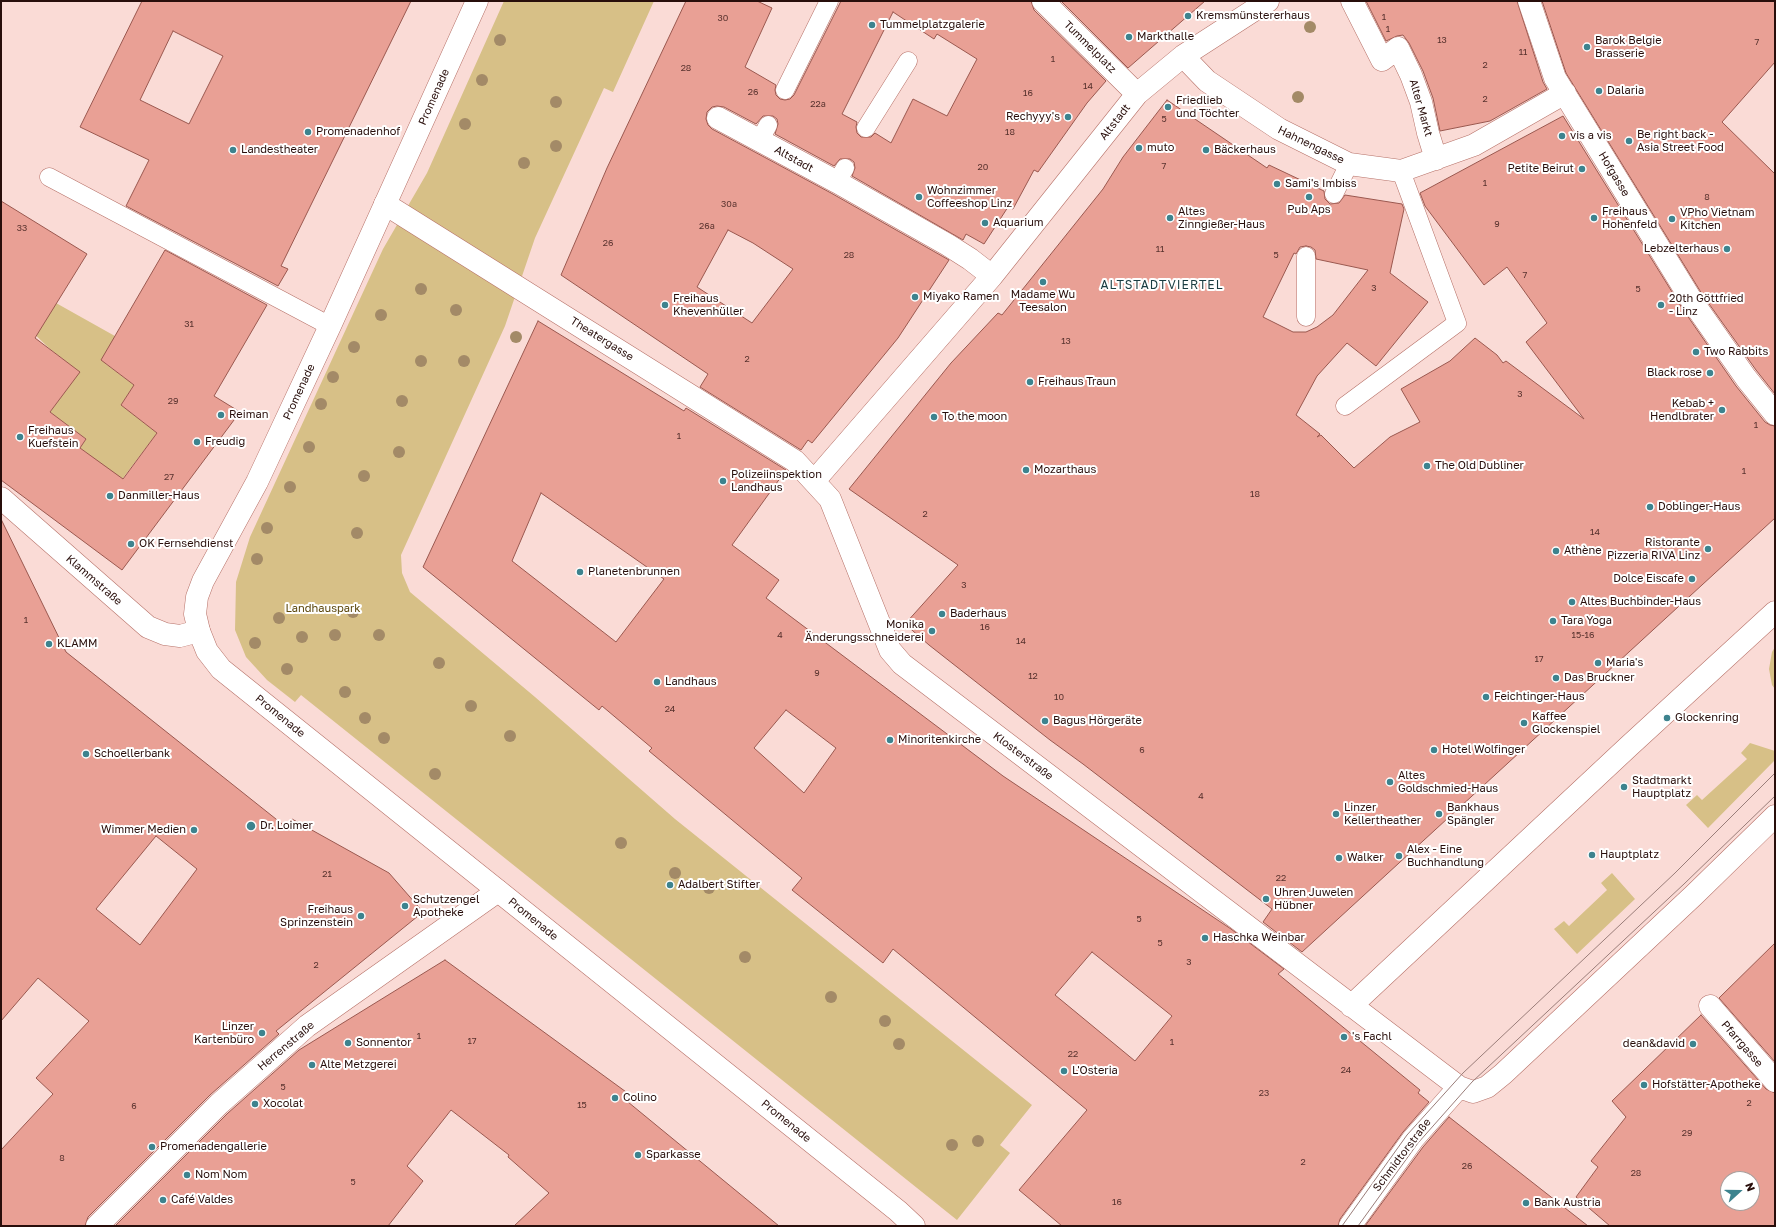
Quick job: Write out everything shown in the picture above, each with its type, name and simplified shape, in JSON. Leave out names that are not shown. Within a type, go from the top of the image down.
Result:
[{"type":"street","name":"Promenade","points":[[477,1],[386,204],[257,482],[203,581],[197,597],[195,614],[199,631],[207,652],[221,668],[892,1206],[914,1226]]},
{"type":"street","name":"Tummelplatz","points":[[1043,1],[1138,94]]},
{"type":"street","name":"Altstadt","points":[[815,480],[992,276],[1138,94],[1183,56],[1268,1]]},
{"type":"street","name":"Alter Markt","points":[[1352,1],[1382,60],[1398,48],[1411,75],[1421,102],[1436,159]]},
{"type":"street","name":"Hofgasse","points":[[1530,2],[1555,78],[1692,301],[1746,378],[1775,414]]},
{"type":"street","name":"Hahnengasse","points":[[1183,56],[1207,81],[1278,129],[1349,164],[1401,170],[1474,145],[1565,93]]},
{"type":"street","name":"Altstadt","points":[[718,118],[764,133],[841,175],[970,259],[992,276]]},
{"type":"street","name":"Theatergasse","points":[[386,204],[795,461],[815,480]]},
{"type":"street","name":"Klosterstraße","points":[[815,480],[833,505],[856,562],[879,626],[890,650],[902,664],[1351,1006]]},
{"type":"street","name":"Klammstraße","points":[[1,498],[148,627],[165,634],[180,636],[199,631]]},
{"type":"street","points":[[1775,612],[1351,1006],[1459,1087],[1473,1092],[1487,1086],[1503,1074],[1694,895],[1775,816]]},
{"type":"street","name":"Herrenstraße","points":[[97,1226],[219,1104],[308,1026],[498,891]]},
{"type":"street","name":"Pfarrgasse","points":[[1710,1006],[1775,1081]]},
{"type":"street","name":"Schmidtorstraße","points":[[1350,1226],[1413,1139],[1459,1087]]},
{"type":"lane","points":[[785,90],[829,1]]},
{"type":"lane","points":[[866,128],[908,61]]},
{"type":"lane","points":[[1334,194],[1349,164]]},
{"type":"lane","points":[[1345,406],[1457,323],[1401,170]]},
{"type":"lane","points":[[49,177],[330,326]]},
{"type":"lane","points":[[1306,256],[1306,317]]},
{"type":"green space","name":"Landhauspark","points":[[504,1],[654,1],[613,92],[604,88],[535,238],[505,326],[401,555],[402,573],[410,592],[535,697],[675,819],[1032,1105],[1000,1145],[1010,1153],[957,1220],[301,695],[295,702],[267,680],[246,657],[235,630],[236,582],[250,537],[383,249],[427,173]]},
{"type":"green space","points":[[1,269],[56,303],[122,340],[106,364],[134,385],[121,405],[157,433],[117,486],[82,460],[87,453],[80,448],[86,439],[50,412],[79,372],[50,349],[25,325]]},
{"type":"green space","points":[[1775,647],[1775,689],[1772,685],[1769,669],[1772,652]]},
{"type":"green space","points":[[1750,743],[1775,751],[1775,760],[1708,828],[1686,805],[1697,795],[1702,800],[1747,759],[1741,753]]},
{"type":"green space","points":[[1612,873],[1635,899],[1577,954],[1554,929],[1564,921],[1569,926],[1607,890],[1601,883]]},
{"type":"building","name":"Landestheater","points":[[142,1],[411,1],[281,266],[288,269],[278,286],[126,206],[149,160],[80,127]],"holes":[[[173,31],[223,56],[189,124],[140,100]]]},
{"type":"building","points":[[686,1],[757,1],[772,8],[745,67],[776,85],[776,95],[780,99],[785,100],[790,99],[794,95],[841,1],[1031,1],[1034,10],[1106,81],[1087,103],[1038,172],[1034,170],[1013,209],[1008,207],[984,244],[966,234],[963,240],[852,176],[855,168],[854,162],[850,159],[840,159],[834,166],[775,134],[778,124],[777,119],[773,116],[763,116],[756,124],[724,107],[712,107],[707,112],[706,119],[708,125],[712,129],[831,193],[949,260],[898,338],[812,443],[808,440],[801,450],[700,387],[708,374],[561,275],[607,168]],"holes":[[[893,12],[934,39],[937,34],[977,59],[947,116],[913,99],[891,143],[875,133],[871,137],[861,137],[857,133],[857,122],[842,114]],[[728,230],[753,243],[793,269],[752,323],[697,287]]]},
{"type":"building","name":"Markthalle","points":[[1061,1],[1205,1],[1128,68]]},
{"type":"building","points":[[1366,1],[1517,1],[1543,82],[1547,89],[1490,121],[1440,131],[1433,98],[1423,71],[1409,43],[1403,35],[1386,41]]},
{"type":"building","points":[[1542,1],[1775,1],[1775,62],[1722,122],[1775,174],[1775,394],[1702,294],[1566,73]]},
{"type":"building","points":[[1167,100],[1267,168],[1269,165],[1324,191],[1325,199],[1330,204],[1339,203],[1345,195],[1402,204],[1404,209],[1390,273],[1428,302],[1376,366],[1347,343],[1317,376],[1296,415],[1320,434],[1317,437],[1321,435],[1354,468],[1390,437],[1420,422],[1401,389],[1450,361],[1475,338],[1497,355],[1503,363],[1506,361],[1584,419],[1526,342],[1547,323],[1507,267],[1484,285],[1425,206],[1420,193],[1563,116],[1682,308],[1736,386],[1765,422],[1775,426],[1775,518],[1302,952],[1263,922],[1272,909],[1050,740],[929,645],[905,624],[958,565],[849,489],[951,363],[998,313],[1002,315],[1103,189],[1123,157]],"holes":[[[1300,247],[1311,247],[1315,250],[1316,259],[1368,270],[1333,315],[1317,327],[1306,332],[1293,332],[1263,317],[1294,253],[1296,254]]]},
{"type":"building","points":[[1,201],[87,254],[35,338],[80,372],[50,412],[86,439],[80,448],[123,479],[157,433],[121,405],[134,385],[101,360],[165,250],[267,305],[214,396],[240,412],[122,570],[1,480]]},
{"type":"building","points":[[538,321],[684,411],[686,408],[786,470],[732,545],[779,580],[766,598],[1003,776],[1231,929],[1284,969],[1278,974],[1420,1090],[1418,1093],[1429,1102],[1403,1132],[1340,1219],[1338,1226],[1062,1226],[1019,1190],[1087,1110],[893,949],[883,963],[792,890],[802,878],[649,751],[652,748],[602,706],[599,710],[423,567]],"holes":[[[541,493],[664,579],[616,642],[512,561]],[[786,710],[836,748],[804,793],[754,748]],[[1092,952],[1172,1016],[1135,1061],[1055,995]]]},
{"type":"building","points":[[1,519],[66,652],[286,827],[292,819],[389,873],[423,912],[276,1031],[279,1034],[210,1095],[88,1217],[85,1226],[1,1226],[1,1150],[53,1094],[36,1078],[89,1021],[38,978],[1,1021]],"holes":[[[156,836],[197,869],[140,945],[96,909]]]},
{"type":"building","points":[[1775,943],[1775,1062],[1719,998]]},
{"type":"building","points":[[445,960],[633,1097],[628,1102],[779,1226],[514,1226],[549,1193],[508,1157],[509,1155],[451,1110],[407,1166],[423,1181],[388,1226],[115,1226],[228,1113],[299,1050]]},
{"type":"building","points":[[1701,1015],[1766,1089],[1775,1093],[1775,1226],[1610,1226],[1576,1197],[1598,1167],[1591,1161],[1626,1117],[1612,1101]]},
{"type":"building","points":[[1449,1117],[1588,1226],[1365,1226],[1423,1147]]},
{"type":"tram line","points":[[1342,1226],[1407,1135],[1463,1073],[1675,873],[1775,773]]},
{"type":"tram line","points":[[1358,1226],[1418,1143],[1472,1082],[1684,884],[1775,796]]},
{"type":"place","name":"Kremsmünstererhaus","points":[[1188,16]]},
{"type":"place","name":"Tummelplatzgalerie","points":[[872,25]]},
{"type":"place","name":"Markthalle","points":[[1129,37]]},
{"type":"place","name":"Barok Belgie Brasserie","points":[[1587,47]]},
{"type":"place","name":"Dalaria","points":[[1599,91]]},
{"type":"place","name":"Friedlieb und Töchter","points":[[1168,107]]},
{"type":"place","name":"Rechyyy's","points":[[1068,117]]},
{"type":"place","name":"Promenadenhof","points":[[308,132]]},
{"type":"place","name":"vis a vis","points":[[1562,136]]},
{"type":"place","name":"Be right back - Asia Street Food","points":[[1629,141]]},
{"type":"place","name":"muto","points":[[1139,148]]},
{"type":"place","name":"Landestheater","points":[[233,150]]},
{"type":"place","name":"Bäckerhaus","points":[[1206,150]]},
{"type":"place","name":"Petite Beirut","points":[[1582,169]]},
{"type":"place","name":"Sami's Imbiss","points":[[1277,184]]},
{"type":"place","name":"Wohnzimmer Coffeeshop Linz","points":[[919,197]]},
{"type":"place","name":"Pub Aps","points":[[1309,197]]},
{"type":"place","name":"Altes Zinngießer-Haus","points":[[1170,218]]},
{"type":"place","name":"Freihaus Hohenfeld","points":[[1594,218]]},
{"type":"place","name":"VPho Vietnam Kitchen","points":[[1672,219]]},
{"type":"place","name":"Aquarium","points":[[985,223]]},
{"type":"place","name":"Lebzelterhaus","points":[[1727,249]]},
{"type":"place","name":"Madame Wu Teesalon","points":[[1043,282]]},
{"type":"place","name":"Miyako Ramen","points":[[915,297]]},
{"type":"place","name":"Freihaus Khevenhüller","points":[[665,305]]},
{"type":"place","name":"20th Göttfried - Linz","points":[[1661,305]]},
{"type":"place","name":"Two Rabbits","points":[[1696,352]]},
{"type":"place","name":"Black rose","points":[[1710,373]]},
{"type":"place","name":"Freihaus Traun","points":[[1030,382]]},
{"type":"place","name":"Kebab + Hendlbrater","points":[[1722,410]]},
{"type":"place","name":"Reiman","points":[[221,415]]},
{"type":"place","name":"To the moon","points":[[934,417]]},
{"type":"place","name":"Freihaus Kuefstein","points":[[20,437]]},
{"type":"place","name":"Freudig","points":[[197,442]]},
{"type":"place","name":"The Old Dubliner","points":[[1427,466]]},
{"type":"place","name":"Mozarthaus","points":[[1026,470]]},
{"type":"place","name":"Polizeiinspektion Landhaus","points":[[723,481]]},
{"type":"place","name":"Danmiller-Haus","points":[[110,496]]},
{"type":"place","name":"Doblinger-Haus","points":[[1650,507]]},
{"type":"place","name":"OK Fernsehdienst","points":[[131,544]]},
{"type":"place","name":"Ristorante Pizzeria RIVA Linz","points":[[1708,549]]},
{"type":"place","name":"Athène","points":[[1556,551]]},
{"type":"place","name":"Planetenbrunnen","points":[[580,572]]},
{"type":"place","name":"Dolce Eiscafe","points":[[1692,579]]},
{"type":"place","name":"Altes Buchbinder-Haus","points":[[1572,602]]},
{"type":"place","name":"Baderhaus","points":[[942,614]]},
{"type":"place","name":"Tara Yoga","points":[[1553,621]]},
{"type":"place","name":"Monika Änderungsschneiderei","points":[[932,631]]},
{"type":"place","name":"KLAMM","points":[[49,644]]},
{"type":"place","name":"Maria's","points":[[1598,663]]},
{"type":"place","name":"Das Bruckner","points":[[1556,678]]},
{"type":"place","name":"Landhaus","points":[[657,682]]},
{"type":"place","name":"Feichtinger-Haus","points":[[1486,697]]},
{"type":"place","name":"Glockenring","points":[[1667,718]]},
{"type":"place","name":"Bagus Hörgeräte","points":[[1045,721]]},
{"type":"place","name":"Kaffee Glockenspiel","points":[[1524,723]]},
{"type":"place","name":"Minoritenkirche","points":[[890,740]]},
{"type":"place","name":"Hotel Wolfinger","points":[[1434,750]]},
{"type":"place","name":"Schoellerbank","points":[[86,754]]},
{"type":"place","name":"Altes Goldschmied-Haus","points":[[1390,782]]},
{"type":"place","name":"Stadtmarkt Hauptplatz","points":[[1624,787]]},
{"type":"place","name":"Linzer Kellertheather","points":[[1336,814]]},
{"type":"place","name":"Bankhaus Spängler","points":[[1439,814]]},
{"type":"place","name":"Dr. Loimer","points":[[251,826]]},
{"type":"place","name":"Wimmer Medien","points":[[194,830]]},
{"type":"place","name":"Hauptplatz","points":[[1592,855]]},
{"type":"place","name":"Alex - Eine Buchhandlung","points":[[1399,856]]},
{"type":"place","name":"Walker","points":[[1339,858]]},
{"type":"place","name":"Adalbert Stifter","points":[[670,885]]},
{"type":"place","name":"Uhren Juwelen Hübner","points":[[1266,899]]},
{"type":"place","name":"Schutzengel Apotheke","points":[[405,906]]},
{"type":"place","name":"Freihaus Sprinzenstein","points":[[361,916]]},
{"type":"place","name":"Haschka Weinbar","points":[[1205,938]]},
{"type":"place","name":"Linzer Kartenbüro","points":[[262,1033]]},
{"type":"place","name":"'s Fachl","points":[[1344,1037]]},
{"type":"place","name":"Sonnentor","points":[[348,1043]]},
{"type":"place","name":"dean&david","points":[[1693,1044]]},
{"type":"place","name":"Alte Metzgerei","points":[[312,1065]]},
{"type":"place","name":"L'Osteria","points":[[1064,1071]]},
{"type":"place","name":"Hofstätter-Apotheke","points":[[1644,1085]]},
{"type":"place","name":"Colino","points":[[615,1098]]},
{"type":"place","name":"Xocolat","points":[[255,1104]]},
{"type":"place","name":"Promenadengallerie","points":[[152,1147]]},
{"type":"place","name":"Sparkasse","points":[[638,1155]]},
{"type":"place","name":"Nom Nom","points":[[187,1175]]},
{"type":"place","name":"Café Valdes","points":[[163,1200]]},
{"type":"place","name":"Bank Austria","points":[[1526,1203]]},
{"type":"district","name":"ALTSTADTVIERTEL","points":[[1162,285]]}]
